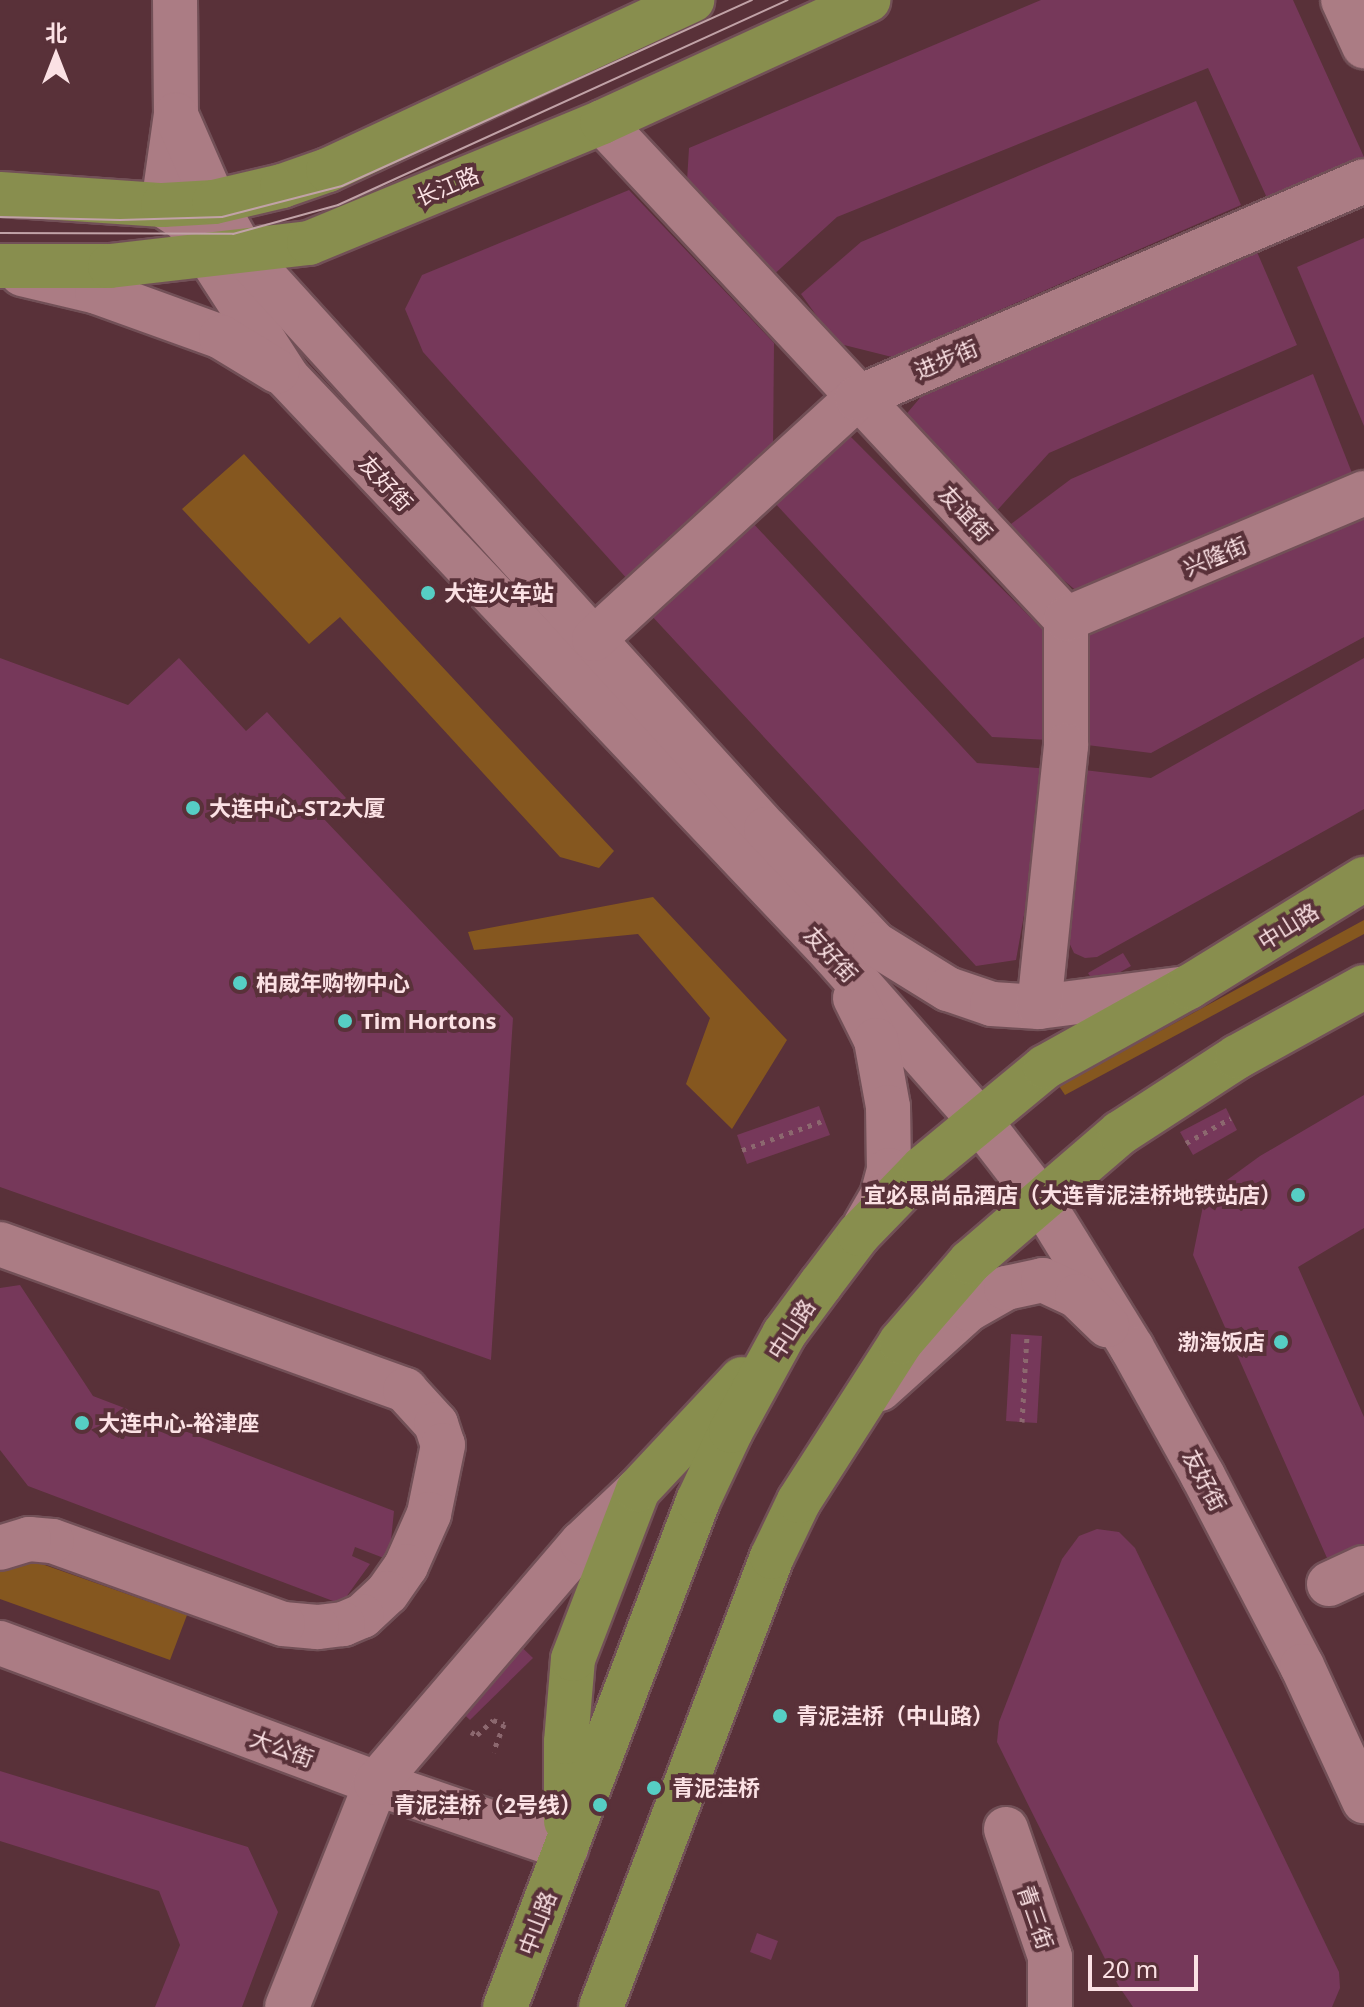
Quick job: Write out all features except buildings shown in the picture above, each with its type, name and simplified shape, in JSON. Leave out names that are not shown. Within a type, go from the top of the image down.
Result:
[{"type":"main road","points":[[0,194],[163,205],[214,202],[282,186],[328,170],[692,0]]},
{"type":"main road","name":"长江路","points":[[0,267],[110,266],[309,243],[602,122],[868,0]]},
{"type":"main road","name":"中山路","points":[[505,2007],[698,1501],[731,1431],[784,1334],[859,1234],[923,1168],[1045,1067],[1189,987],[1364,879]]},
{"type":"main road","points":[[601,2007],[767,1568],[799,1501],[853,1413],[911,1330],[970,1262],[1040,1199],[1133,1124],[1237,1057],[1364,987]]},
{"type":"main road","points":[[566,1848],[566,1742],[573,1659],[638,1490],[784,1334]]},
{"type":"street","points":[[163,205],[176,114],[175,0]]},
{"type":"street","points":[[1343,0],[1364,46]]},
{"type":"street","name":"友好街","points":[[176,114],[214,202],[226,254],[287,377],[832,953],[979,1120],[1040,1199],[1132,1348],[1302,1666],[1364,1801]]},
{"type":"street","name":"友谊街","points":[[602,122],[1066,619]]},
{"type":"street","name":"进步街","points":[[594,639],[857,398],[1364,181]]},
{"type":"street","name":"友好街","points":[[163,205],[226,254],[594,639],[875,944],[948,989],[992,1004],[1039,1007],[1189,987]]},
{"type":"street","points":[[0,267],[97,292],[221,337],[287,377]]},
{"type":"street","name":"兴隆街","points":[[1066,619],[1364,493]]},
{"type":"street","points":[[1039,1007],[1066,746],[1066,619]]},
{"type":"street","points":[[832,953],[876,1040],[888,1107],[889,1170],[882,1196],[859,1234]]},
{"type":"street","points":[[0,1244],[405,1390],[436,1424],[443,1445],[429,1514],[406,1566],[387,1593],[362,1616],[343,1624],[317,1627],[283,1624],[52,1541],[29,1539],[0,1548]]},
{"type":"street","points":[[853,1413],[969,1309],[1006,1288],[1043,1280],[1077,1296],[1132,1348]]},
{"type":"street","points":[[287,2007],[376,1783],[582,1543],[638,1490]]},
{"type":"street","name":"大公街","points":[[0,1643],[376,1783],[566,1848]]},
{"type":"street","name":"青三街","points":[[1006,1829],[1050,1957],[1050,2007]]},
{"type":"path","points":[[1186,1143],[1231,1118]]},
{"type":"path","points":[[742,1150],[825,1120]]},
{"type":"path","points":[[1022,1422],[1027,1335]]},
{"type":"path","points":[[493,1752],[504,1724]]},
{"type":"shaded area","points":[[244,454],[614,851],[599,868],[560,857],[340,617],[309,644],[182,509]]},
{"type":"shaded area","points":[[653,897],[787,1040],[732,1129],[686,1084],[710,1018],[638,934],[474,950],[468,932]]},
{"type":"shaded area","points":[[1364,920],[1364,934],[1065,1095],[1059,1086]]},
{"type":"shaded area","points":[[18,1562],[39,1563],[187,1615],[170,1660],[0,1599],[0,1566]]},
{"type":"tram line","points":[[0,217],[120,220],[222,217],[342,186],[752,0]]},
{"type":"tram line","points":[[0,233],[233,234],[338,205],[787,0]]},
{"type":"place","name":"大连火车站","points":[[428,593]]},
{"type":"place","name":"大连中心-ST2大厦","points":[[193,808]]},
{"type":"place","name":"柏威年购物中心","points":[[240,983]]},
{"type":"place","name":"Tim Hortons","points":[[345,1021]]},
{"type":"place","name":"宜必思尚品酒店（大连青泥洼桥地铁站店）","points":[[1298,1195]]},
{"type":"place","name":"渤海饭店","points":[[1281,1342]]},
{"type":"place","name":"大连中心-裕津座","points":[[82,1423]]},
{"type":"place","name":"青泥洼桥（中山路）","points":[[780,1716]]},
{"type":"place","name":"青泥洼桥","points":[[654,1788]]},
{"type":"place","name":"青泥洼桥（2号线）","points":[[600,1805]]}]
